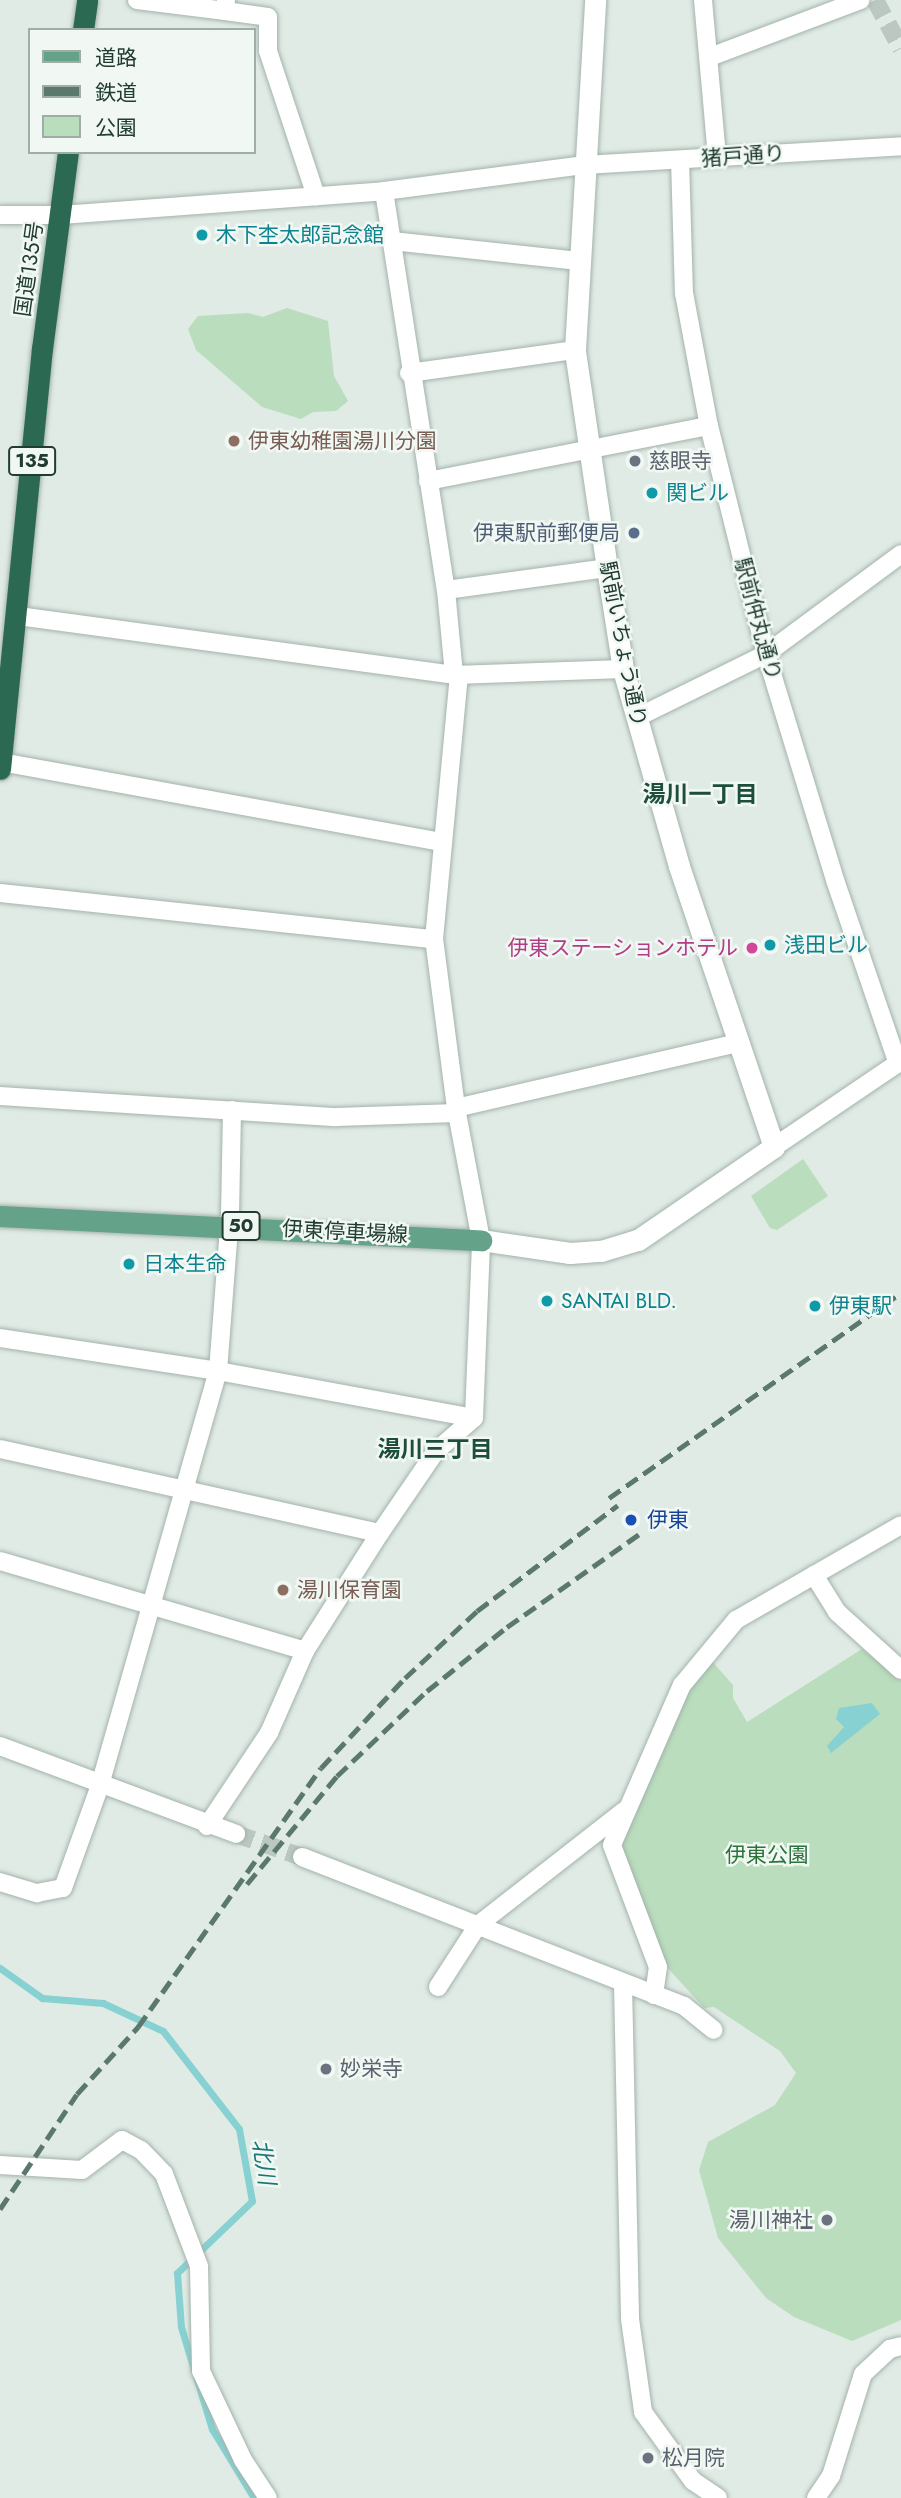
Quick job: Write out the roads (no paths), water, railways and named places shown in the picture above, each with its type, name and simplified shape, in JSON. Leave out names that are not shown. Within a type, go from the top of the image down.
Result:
[{"type":"highway","points":[[83,28],[86,0]]},
{"type":"highway","name":"国道135号","points":[[0,769],[18,615],[42,349],[68,154]]},
{"type":"main road","name":"伊東停車場線","points":[[0,1216],[481,1240]]},
{"type":"street","points":[[137,0],[226,5],[268,17],[268,51],[316,196]]},
{"type":"street","name":"駅前いちょう通り","points":[[595,0],[575,350],[588,447],[623,669],[636,718],[679,866],[774,1147]]},
{"type":"street","points":[[703,0],[717,157]]},
{"type":"street","points":[[710,57],[861,0]]},
{"type":"street","name":"猪戸通り","points":[[0,215],[61,215],[384,191],[585,165],[901,146]]},
{"type":"street","name":"駅前仲丸通り","points":[[680,160],[684,293],[709,426],[766,654],[835,880],[899,1063]]},
{"type":"street","points":[[207,1826],[269,1733],[305,1651],[380,1532],[436,1451],[474,1418],[481,1240],[457,1110],[434,939],[457,676],[384,191]]},
{"type":"street","points":[[392,241],[579,261]]},
{"type":"street","points":[[410,373],[575,350]]},
{"type":"street","points":[[428,481],[588,447],[709,426]]},
{"type":"street","points":[[636,718],[766,654],[901,554]]},
{"type":"street","points":[[446,590],[607,568]]},
{"type":"street","points":[[18,615],[457,676],[623,669]]},
{"type":"street","points":[[1,762],[443,842]]},
{"type":"street","points":[[0,894],[434,939]]},
{"type":"street","points":[[0,1096],[336,1117],[457,1110],[738,1044]]},
{"type":"street","points":[[481,1240],[570,1253],[601,1251],[638,1240],[899,1063]]},
{"type":"street","points":[[0,1882],[37,1893],[63,1888],[100,1785],[218,1371],[228,1226],[232,1110]]},
{"type":"street","points":[[0,1338],[218,1371],[474,1418]]},
{"type":"street","points":[[0,1449],[182,1491],[380,1532]]},
{"type":"street","points":[[654,1995],[658,1967],[612,1845],[624,1811],[682,1685],[719,1637],[736,1620],[901,1525]]},
{"type":"street","points":[[0,1562],[305,1651]]},
{"type":"street","points":[[814,1575],[837,1612],[901,1671]]},
{"type":"street","points":[[0,1746],[236,1835]]},
{"type":"street","points":[[438,1987],[478,1925],[624,1811]]},
{"type":"street","points":[[302,1857],[684,2006],[714,2030]]},
{"type":"street","points":[[623,1983],[630,2319],[643,2412],[693,2481],[718,2498]]},
{"type":"street","points":[[0,2165],[82,2170],[122,2140],[141,2150],[164,2174],[199,2266],[201,2371],[243,2460],[268,2498]]},
{"type":"street","points":[[816,2498],[831,2476],[863,2374],[890,2349],[901,2346]]},
{"type":"water","points":[[872,1703],[880,1714],[831,1753],[827,1746],[844,1727],[836,1719],[839,1708]]},
{"type":"waterway","name":"北川","points":[[0,1968],[42,1998],[103,2003],[163,2031],[239,2129],[252,2201],[177,2273],[181,2327],[212,2429],[254,2498]]},
{"type":"tunnel","points":[[875,0],[901,48]]},
{"type":"tunnel","points":[[236,1834],[302,1857]]},
{"type":"railway","points":[[609,1498],[901,1293]]},
{"type":"railway","points":[[0,2209],[77,2094],[138,2027],[321,1768],[405,1678],[477,1611],[618,1505]]},
{"type":"railway","points":[[247,1884],[337,1776],[427,1691],[507,1627],[642,1532]]},
{"type":"place","name":"木下杢太郎記念館","points":[[202,235]]},
{"type":"place","name":"伊東幼稚園湯川分園","points":[[234,441]]},
{"type":"place","name":"慈眼寺","points":[[635,461]]},
{"type":"place","name":"関ビル","points":[[652,493]]},
{"type":"place","name":"伊東駅前郵便局","points":[[634,533]]},
{"type":"place","name":"浅田ビル","points":[[770,945]]},
{"type":"place","name":"伊東ステーションホテル","points":[[752,948]]},
{"type":"place","name":"日本生命","points":[[129,1264]]},
{"type":"place","name":"SANTAI BLD.","points":[[547,1301]]},
{"type":"place","name":"伊東駅","points":[[815,1306]]},
{"type":"place","name":"伊東","points":[[631,1520]]},
{"type":"place","name":"湯川保育園","points":[[283,1590]]},
{"type":"place","name":"妙栄寺","points":[[326,2069]]},
{"type":"place","name":"湯川神社","points":[[827,2220]]},
{"type":"place","name":"松月院","points":[[648,2458]]},
{"type":"district","name":"湯川一丁目","points":[[700,794]]},
{"type":"district","name":"湯川三丁目","points":[[435,1449]]},
{"type":"park label","name":"伊東公園","points":[[767,1855]]}]
